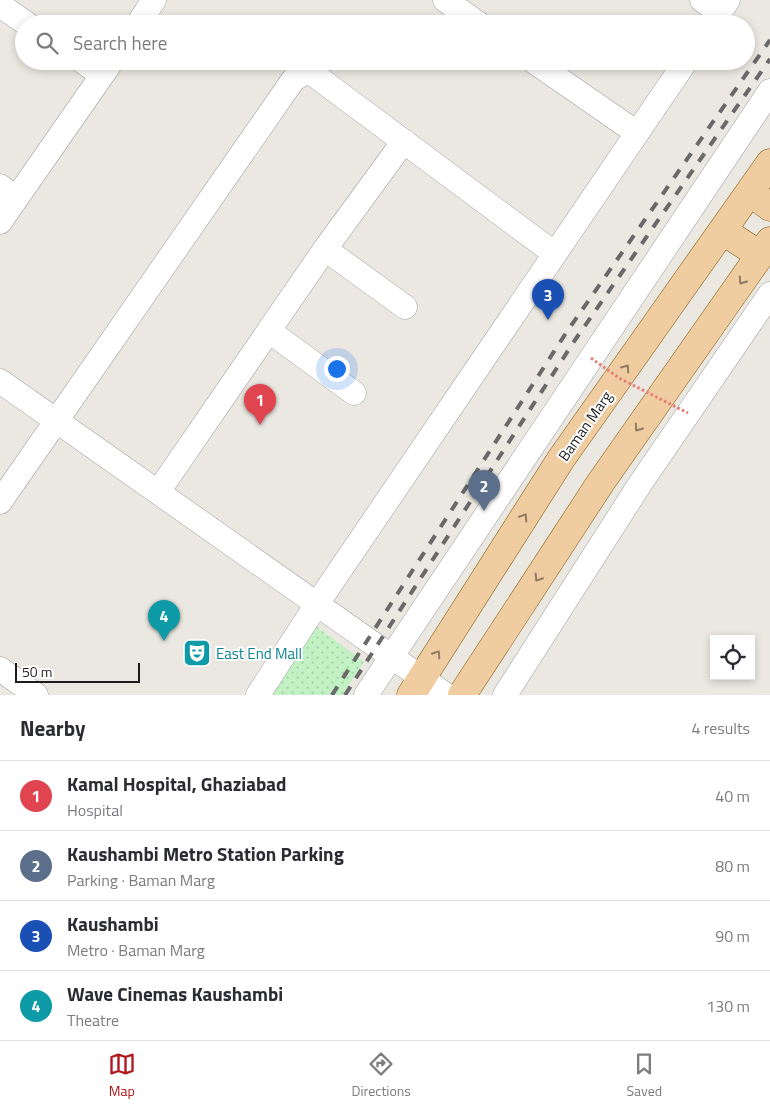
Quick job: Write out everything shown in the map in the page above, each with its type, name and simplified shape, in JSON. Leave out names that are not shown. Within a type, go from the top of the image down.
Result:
[{"type":"main road","name":"Baman Marg","points":[[416,686],[562,459],[723,231],[760,200],[770,163]]},
{"type":"main road","points":[[462,695],[601,482],[765,248],[723,231]]},
{"type":"street","points":[[144,15],[154,0]]},
{"type":"street","points":[[445,0],[466,15]]},
{"type":"street","points":[[0,5],[15,16]]},
{"type":"street","points":[[0,222],[8,192],[105,70]]},
{"type":"street","points":[[546,70],[637,133]]},
{"type":"street","points":[[258,695],[317,604],[680,70]]},
{"type":"street","points":[[0,502],[299,76],[305,72],[313,74],[555,254]]},
{"type":"street","points":[[366,695],[770,91]]},
{"type":"street","points":[[158,492],[325,249],[404,141]]},
{"type":"street","points":[[325,249],[406,307]]},
{"type":"street","points":[[505,695],[640,484],[770,294]]},
{"type":"street","points":[[269,331],[354,393]]},
{"type":"street","points":[[0,381],[391,656],[416,686],[446,695]]},
{"type":"street","points":[[0,670],[36,695]]},
{"type":"path","points":[[591,358],[619,378],[688,413]]},
{"type":"green space","points":[[313,624],[364,662],[342,695],[268,695]]},
{"type":"railway","points":[[755,62],[770,40]]},
{"type":"railway","points":[[345,695],[575,340],[770,59]]},
{"type":"railway","points":[[332,695],[566,333],[749,70]]},
{"type":"place","name":"Kaushambi","points":[[548,320]]},
{"type":"place","name":"Kamal Hospital, Ghaziabad","points":[[260,425]]},
{"type":"place","name":"Kaushambi Metro Station Parking","points":[[484,511]]},
{"type":"place","name":"Wave Cinemas Kaushambi","points":[[164,641]]},
{"type":"place","name":"East End Mall","points":[[197,653]]}]
